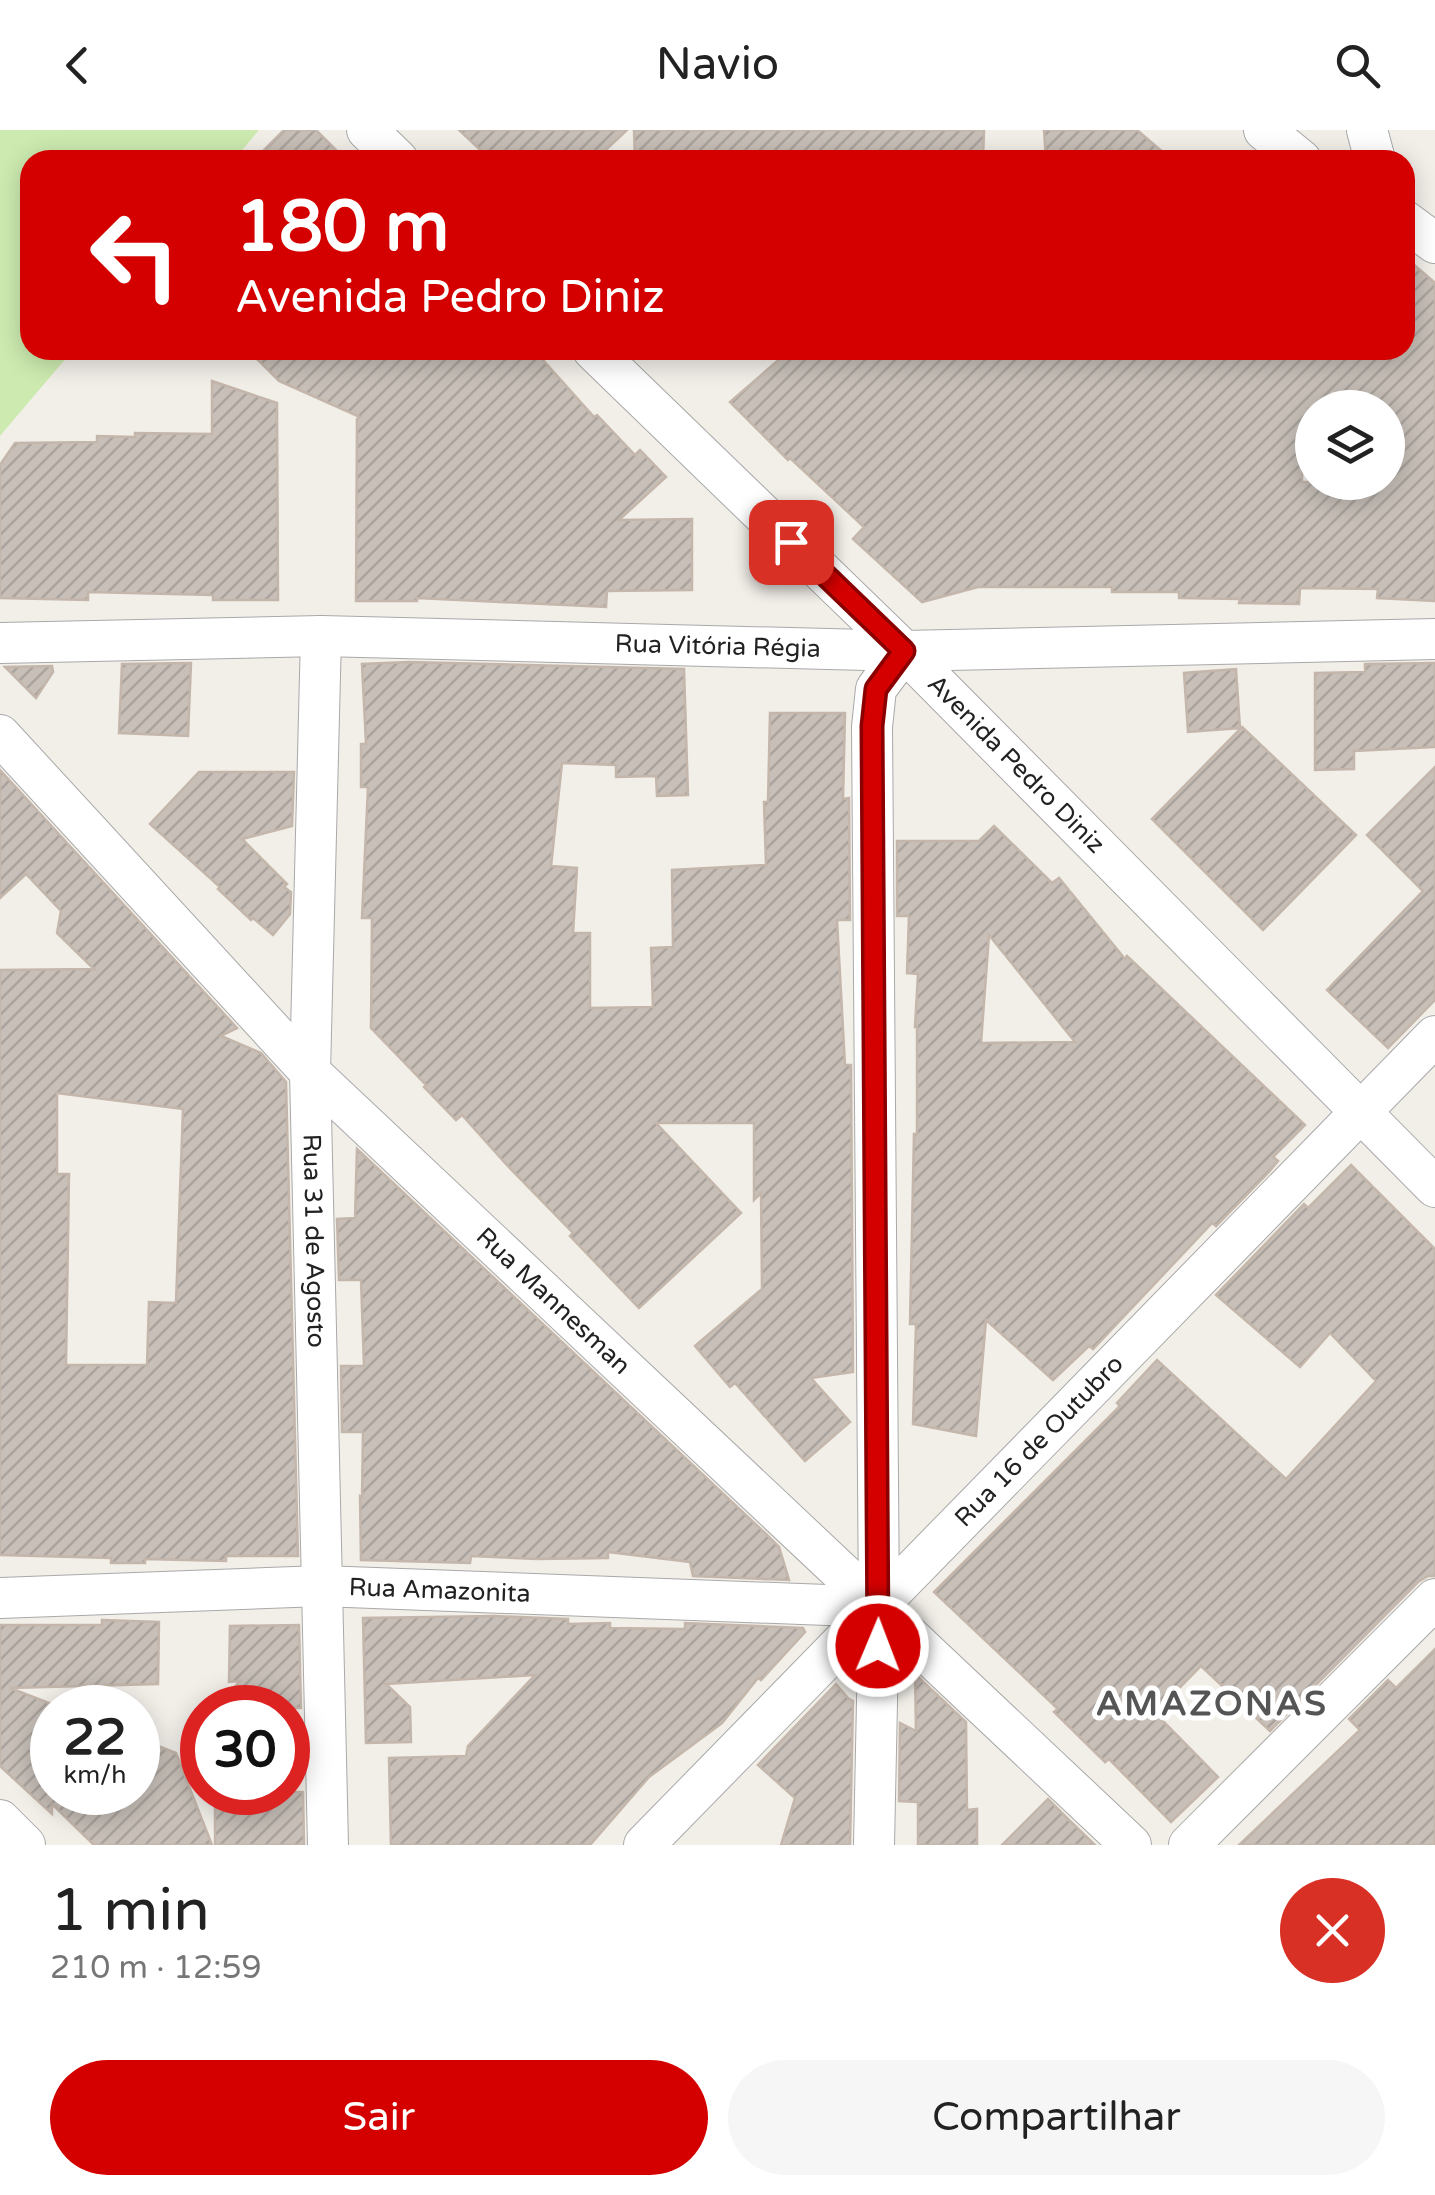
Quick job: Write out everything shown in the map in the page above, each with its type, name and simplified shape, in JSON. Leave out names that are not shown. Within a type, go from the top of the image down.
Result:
[{"type":"street","points":[[367,130],[388,150]]},
{"type":"street","points":[[1264,130],[1289,150]]},
{"type":"street","name":"Avenida Pedro Diniz","points":[[603,360],[904,651],[1435,1187]]},
{"type":"street","name":"Rua Vitória Régia","points":[[0,642],[321,636],[904,651],[1435,638]]},
{"type":"street","name":"Rua 31 de Agosto","points":[[321,636],[310,1072],[328,1845]]},
{"type":"street","points":[[874,1845],[879,1607],[872,726],[876,689],[904,651]]},
{"type":"street","name":"Rua Mannesman","points":[[0,734],[310,1072],[1131,1845]]},
{"type":"street","name":"Rua 16 de Outubro","points":[[644,1845],[1435,1036]]},
{"type":"street","name":"Rua Amazonita","points":[[0,1598],[321,1586],[879,1607]]},
{"type":"street","points":[[1189,1845],[1435,1600]]},
{"type":"street","points":[[0,1820],[25,1845]]},
{"type":"green space","points":[[0,130],[259,130],[242,150],[20,150],[20,360],[65,360],[0,436]]},
{"type":"building","points":[[284,130],[316,130],[336,150],[264,150]]},
{"type":"building","points":[[459,130],[627,130],[606,150],[480,150]]},
{"type":"building","points":[[634,130],[984,130],[983,150],[635,150]]},
{"type":"building","points":[[1044,130],[1137,130],[1160,150],[1110,148],[1045,150]]},
{"type":"building","points":[[1415,266],[1435,283],[1435,601],[1377,598],[1378,589],[1300,588],[1299,604],[1179,598],[1179,592],[1112,592],[1112,587],[978,587],[922,602],[853,539],[864,527],[730,402],[778,360],[1415,360]]},
{"type":"building","points":[[258,360],[543,360],[594,417],[597,415],[635,455],[640,450],[666,477],[619,520],[692,519],[692,590],[607,591],[606,607],[417,598],[356,601],[360,417],[279,381]]},
{"type":"building","points":[[212,381],[277,403],[278,600],[88,592],[88,600],[0,598],[0,465],[15,443],[97,442],[97,436],[135,437],[135,433],[212,434]]},
{"type":"building","points":[[191,663],[188,736],[119,733],[122,664]]},
{"type":"building","points":[[1435,663],[1435,747],[1354,751],[1354,769],[1315,770],[1315,673],[1365,672],[1365,664]]},
{"type":"building","points":[[362,664],[684,669],[688,795],[657,796],[656,776],[616,777],[616,765],[562,763],[551,866],[577,868],[573,933],[590,933],[590,1008],[653,1007],[651,948],[673,947],[672,870],[766,865],[764,802],[768,802],[770,713],[845,713],[843,799],[849,798],[850,920],[837,920],[845,1065],[851,1065],[853,1372],[811,1378],[850,1422],[805,1461],[735,1383],[730,1387],[695,1346],[762,1289],[761,1193],[754,1200],[754,1123],[656,1123],[741,1213],[639,1308],[462,1115],[456,1120],[371,1028],[372,918],[362,918],[368,787],[361,787],[361,744],[366,744]]},
{"type":"building","points":[[52,666],[53,672],[36,698],[5,667]]},
{"type":"building","points":[[1236,669],[1240,728],[1188,732],[1184,673]]},
{"type":"building","points":[[1242,727],[1356,835],[1263,930],[1152,819]]},
{"type":"building","points":[[1435,767],[1435,1000],[1388,1048],[1327,990],[1423,891],[1367,835]]},
{"type":"building","points":[[0,770],[237,1028],[221,1036],[261,1053],[286,1082],[298,1556],[111,1563],[111,1558],[0,1555],[0,970],[94,969],[57,933],[61,911],[26,874],[0,898]],"holes":[[[57,1093],[183,1109],[176,1303],[149,1302],[147,1365],[66,1365],[69,1174],[57,1174]]]},
{"type":"building","points":[[199,772],[294,772],[292,826],[242,839],[291,892],[290,914],[273,935],[251,920],[150,824]]},
{"type":"building","points":[[994,826],[1052,883],[1059,878],[1125,959],[1127,956],[1305,1125],[1273,1157],[1278,1161],[1268,1173],[1216,1226],[1212,1223],[1093,1349],[1089,1346],[1053,1380],[986,1320],[976,1436],[913,1424],[916,1324],[910,1324],[918,974],[907,973],[909,916],[897,916],[897,841],[979,841]],"holes":[[[989,935],[1075,1042],[981,1043]]]},
{"type":"building","points":[[357,1149],[766,1534],[779,1547],[789,1580],[693,1576],[690,1562],[608,1552],[608,1558],[471,1556],[470,1563],[361,1560],[363,1432],[342,1432],[341,1366],[364,1366],[361,1280],[339,1280],[337,1219],[355,1218]]},
{"type":"building","points":[[1351,1165],[1435,1249],[1435,1576],[1418,1582],[1270,1731],[1201,1666],[1155,1713],[1218,1777],[1171,1822],[934,1592],[1120,1406],[1117,1403],[1157,1360],[1286,1479],[1376,1381],[1330,1333],[1300,1367],[1216,1295],[1304,1204],[1308,1208]]},
{"type":"building","points":[[363,1618],[568,1619],[568,1624],[610,1623],[610,1628],[685,1629],[685,1623],[803,1628],[805,1632],[761,1680],[758,1678],[722,1723],[649,1777],[590,1845],[391,1845],[389,1758],[466,1756],[468,1746],[535,1675],[386,1684],[410,1707],[411,1742],[366,1743]]},
{"type":"building","points":[[102,1620],[159,1622],[158,1684],[10,1688],[30,1696],[30,1794],[0,1766],[0,1625],[102,1625]]},
{"type":"building","points":[[299,1625],[300,1685],[229,1682],[230,1626]]},
{"type":"building","points":[[1435,1649],[1435,1845],[1239,1845],[1360,1730],[1349,1719],[1388,1680],[1396,1688]]},
{"type":"building","points":[[915,1674],[966,1722],[967,1810],[977,1809],[977,1845],[918,1845],[918,1802],[899,1801],[900,1723],[916,1731]]},
{"type":"building","points":[[836,1684],[853,1701],[850,1845],[781,1845],[795,1798],[758,1765]]},
{"type":"building","points":[[160,1747],[176,1753],[180,1763],[180,1815],[200,1815],[212,1845],[94,1845],[63,1815],[160,1815]]},
{"type":"building","points":[[1048,1799],[1070,1821],[1095,1845],[1002,1845]]},
{"type":"building","points":[[215,1815],[303,1815],[304,1845],[215,1845]]},
{"type":"district","name":"AMAZONAS","points":[[1212,1704]]},
{"type":"route","points":[[791,542],[904,651],[876,689],[872,726],[878,1646]]}]
